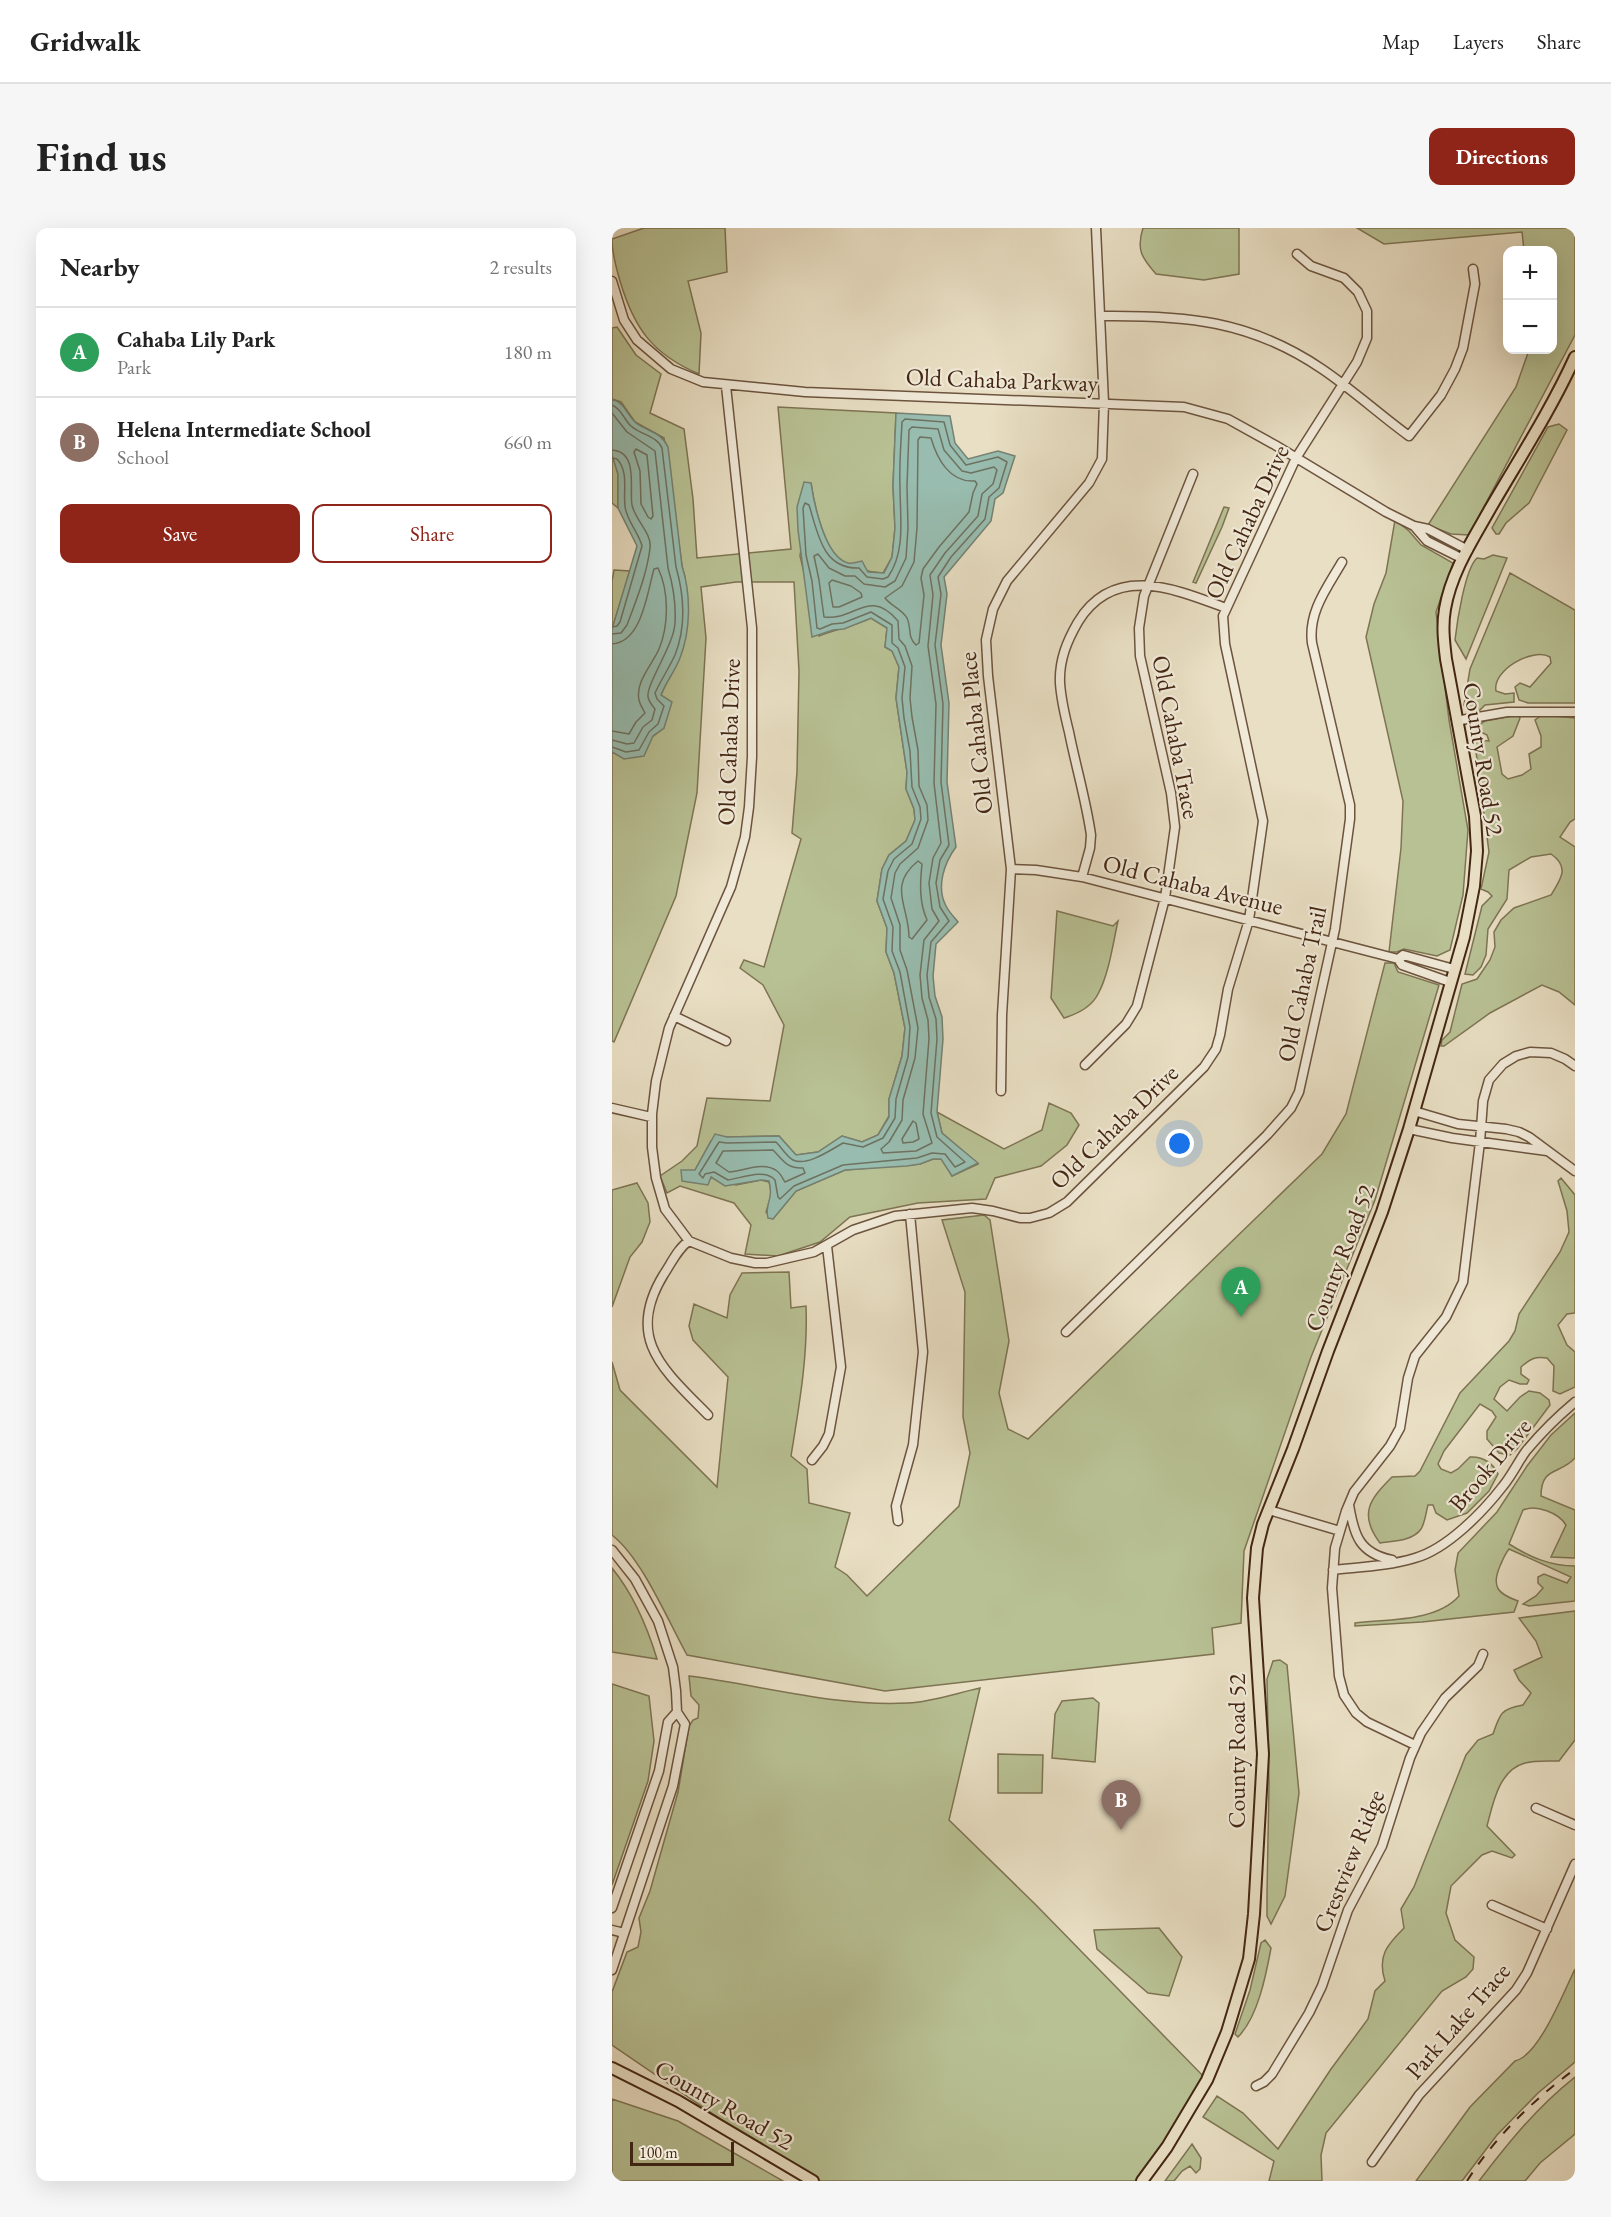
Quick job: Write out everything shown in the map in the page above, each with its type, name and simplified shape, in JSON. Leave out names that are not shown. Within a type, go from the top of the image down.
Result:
[{"type":"main road","name":"County Road 52","points":[[1142,2181],[1172,2139],[1207,2080],[1227,2032],[1249,1959],[1254,1914],[1263,1754],[1254,1608],[1254,1568],[1260,1536],[1382,1212],[1409,1129],[1464,937],[1474,886],[1477,851],[1475,816],[1446,659],[1444,618],[1450,587],[1465,554],[1551,405],[1575,357]]},
{"type":"main road","name":"County Road 52","points":[[612,2068],[678,2101],[813,2181]]},
{"type":"street","name":"Old Cahaba Place","points":[[1001,1091],[1002,1015],[1011,869],[988,676],[987,632],[993,609],[1007,581],[1095,476],[1103,450],[1104,403],[1096,228]]},
{"type":"street","name":"Old Cahaba Drive","points":[[726,386],[752,628],[750,798],[745,837],[733,880],[674,1016],[664,1046],[651,1117],[653,1162],[665,1209],[689,1241],[717,1254],[755,1263],[796,1258],[827,1246],[866,1224],[910,1214],[972,1208],[1019,1218],[1030,1218],[1049,1213],[1067,1202],[1211,1058],[1220,1035],[1228,989],[1249,920],[1260,854],[1263,814],[1224,644],[1223,627],[1226,608],[1296,458],[1357,362],[1367,338],[1367,311],[1358,292],[1344,278],[1311,266],[1297,254]]},
{"type":"street","points":[[1100,316],[1190,318],[1228,326],[1266,338],[1321,369],[1410,436],[1442,395],[1463,348],[1475,284],[1473,269]]},
{"type":"street","name":"Old Cahaba Parkway","points":[[612,281],[624,320],[637,340],[671,369],[703,382],[805,392],[1184,407],[1228,419],[1386,512],[1414,526],[1428,528],[1465,554]]},
{"type":"street","name":"Old Cahaba Trace","points":[[1085,1065],[1126,1024],[1137,1006],[1165,898],[1175,827],[1171,793],[1140,656],[1139,637],[1141,609],[1148,585],[1193,474]]},
{"type":"street","name":"Old Cahaba Trail","points":[[1066,1332],[1267,1135],[1291,1108],[1299,1092],[1333,942],[1349,837],[1350,805],[1310,626],[1318,604],[1342,562]]},
{"type":"street","points":[[1082,877],[1091,835],[1063,707],[1060,682],[1067,642],[1083,615],[1096,601],[1126,586],[1148,585],[1162,588],[1226,608]]},
{"type":"street","points":[[1457,723],[1472,717],[1507,712],[1575,712]]},
{"type":"street","name":"Old Cahaba Avenue","points":[[1011,869],[1036,870],[1082,877],[1165,898],[1398,959],[1402,965],[1450,982]]},
{"type":"street","name":"Old Cahaba Avenue","points":[[1398,959],[1403,955],[1454,969]]},
{"type":"street","points":[[674,1016],[726,1041]]},
{"type":"street","points":[[1415,1745],[1367,1722],[1351,1707],[1344,1695],[1339,1676],[1333,1570],[1335,1548],[1349,1504],[1359,1484],[1396,1437],[1402,1418],[1410,1365],[1453,1305],[1463,1282],[1466,1272],[1486,1087],[1493,1074],[1509,1060],[1530,1052],[1558,1055],[1575,1066]]},
{"type":"street","points":[[612,1108],[651,1117]]},
{"type":"street","points":[[1414,1111],[1458,1124],[1519,1132],[1575,1171]]},
{"type":"street","points":[[1409,1129],[1452,1138],[1547,1151]]},
{"type":"street","points":[[898,1521],[896,1506],[913,1445],[922,1352],[910,1214]]},
{"type":"street","points":[[689,1241],[680,1249],[657,1286],[648,1311],[648,1327],[652,1346],[660,1364],[708,1415]]},
{"type":"street","points":[[812,1460],[829,1434],[841,1367],[827,1246]]},
{"type":"street","name":"Brook Drive","points":[[1333,1570],[1398,1562],[1428,1553],[1451,1539],[1495,1497],[1526,1451],[1575,1402]]},
{"type":"street","points":[[1349,1504],[1352,1524],[1362,1545],[1370,1553],[1398,1562]]},
{"type":"street","points":[[1269,1510],[1340,1531]]},
{"type":"street","points":[[612,1550],[635,1579],[658,1621],[672,1667],[677,1712],[685,1724],[673,1786],[612,1970]]},
{"type":"street","name":"Crestview Ridge","points":[[1256,2086],[1272,2074],[1316,2000],[1348,1910],[1382,1846],[1415,1745],[1436,1709],[1478,1666],[1483,1654]]},
{"type":"street","points":[[612,1908],[658,1772],[668,1722],[677,1712]]},
{"type":"street","points":[[1536,1808],[1575,1825]]},
{"type":"street","name":"Park Lake Trace","points":[[1372,2162],[1419,2095],[1516,1990],[1527,1973],[1575,1864]]},
{"type":"street","points":[[1492,1905],[1547,1929]]},
{"type":"street","points":[[612,1930],[624,1934]]},
{"type":"green space","points":[[644,228],[725,228],[727,272],[688,281],[701,333],[699,374],[669,358],[647,338],[625,298],[614,260],[612,239]]},
{"type":"green space","points":[[1143,228],[1239,228],[1239,274],[1204,280],[1156,274],[1147,263],[1140,248]]},
{"type":"green space","points":[[1357,228],[1575,228],[1575,335],[1469,535],[1451,534],[1428,525],[1516,387],[1528,354],[1557,354],[1557,246],[1524,246],[1522,232],[1384,244]]},
{"type":"green space","points":[[617,327],[636,355],[661,374],[650,413],[684,429],[693,499],[697,558],[791,549],[778,407],[896,413],[893,486],[895,528],[892,557],[883,573],[851,566],[835,555],[822,530],[811,483],[800,556],[819,636],[871,618],[887,628],[885,647],[892,651],[899,667],[896,698],[907,772],[906,789],[914,809],[915,820],[906,841],[889,855],[882,869],[877,901],[887,928],[886,952],[894,973],[905,1028],[902,1056],[889,1099],[889,1116],[878,1135],[862,1142],[842,1136],[818,1152],[796,1155],[779,1136],[727,1137],[711,1141],[695,1170],[736,1185],[761,1180],[769,1182],[772,1193],[766,1212],[773,1219],[796,1191],[845,1170],[920,1164],[933,1159],[942,1159],[952,1176],[978,1164],[942,1133],[937,1112],[1004,1149],[1042,1130],[1049,1103],[1071,1113],[1079,1125],[1067,1145],[1041,1166],[995,1178],[986,1199],[918,1203],[850,1217],[820,1242],[778,1256],[745,1254],[751,1225],[734,1203],[680,1186],[667,1193],[660,1176],[682,1161],[697,1146],[707,1098],[770,1101],[784,1025],[763,985],[740,968],[744,960],[764,967],[801,839],[792,833],[797,772],[799,671],[794,582],[736,582],[701,587],[706,638],[697,793],[676,896],[614,1042],[612,1041],[612,752],[624,758],[664,728],[661,695],[665,685],[685,577],[664,438],[635,422],[621,402],[612,399],[612,328]]},
{"type":"green space","points":[[1559,424],[1567,430],[1529,503],[1506,523],[1499,534],[1496,534],[1492,528],[1548,427]]},
{"type":"green space","points":[[612,455],[618,474],[618,508],[612,503]]},
{"type":"green space","points":[[1224,507],[1229,508],[1222,527],[1196,583],[1193,582]]},
{"type":"green space","points":[[1395,520],[1421,545],[1453,563],[1436,612],[1449,720],[1468,830],[1463,895],[1450,950],[1437,956],[1404,949],[1389,952],[1401,848],[1403,801],[1366,637],[1374,604],[1386,573]]},
{"type":"green space","points":[[1493,555],[1507,558],[1466,659],[1455,640],[1465,584],[1477,558],[1484,559]]},
{"type":"green space","points":[[614,570],[630,571],[612,629],[612,581]]},
{"type":"green space","points":[[1510,573],[1575,610],[1575,703],[1528,703],[1519,700],[1515,687],[1520,683],[1530,687],[1551,663],[1550,657],[1534,655],[1515,662],[1500,675],[1496,683],[1496,691],[1505,694],[1514,693],[1514,702],[1485,705],[1477,713],[1470,713],[1464,705],[1470,669]]},
{"type":"green space","points":[[1518,715],[1520,718],[1513,736],[1497,747],[1502,774],[1508,779],[1522,775],[1531,769],[1529,754],[1541,747],[1541,736],[1535,720],[1542,715],[1575,718],[1575,819],[1570,822],[1560,837],[1575,847],[1575,1005],[1559,992],[1542,985],[1490,1013],[1441,1046],[1442,1040],[1450,1032],[1462,984],[1477,979],[1490,960],[1495,947],[1494,932],[1501,920],[1514,908],[1551,895],[1562,873],[1560,864],[1551,854],[1531,857],[1509,870],[1507,899],[1488,929],[1486,955],[1481,967],[1473,975],[1465,974],[1482,906],[1492,896],[1481,889],[1489,852],[1475,744],[1479,740],[1489,741],[1487,735],[1477,730],[1476,727],[1485,721]]},
{"type":"green space","points":[[1057,911],[1113,926],[1118,921],[1108,968],[1098,994],[1084,1009],[1064,1018],[1051,998]]},
{"type":"green space","points":[[1385,963],[1394,963],[1398,972],[1439,985],[1375,1200],[1311,1357],[1244,1551],[1241,1623],[1212,1628],[1214,1654],[885,1691],[687,1655],[644,1574],[623,1545],[612,1535],[612,1362],[620,1390],[717,1487],[728,1377],[693,1340],[689,1326],[694,1304],[727,1318],[730,1295],[742,1273],[789,1272],[791,1308],[806,1306],[806,1344],[791,1456],[807,1469],[809,1503],[850,1513],[835,1567],[847,1575],[867,1596],[959,1506],[970,1453],[963,1417],[965,1292],[942,1220],[984,1215],[990,1220],[1009,1341],[999,1393],[1008,1429],[1028,1439],[1322,1154],[1346,1114]]},
{"type":"green space","points":[[1561,1178],[1575,1195],[1575,1313],[1567,1314],[1558,1325],[1567,1345],[1575,1352],[1575,1387],[1560,1394],[1553,1391],[1554,1366],[1547,1358],[1539,1357],[1524,1364],[1521,1367],[1521,1374],[1529,1380],[1527,1384],[1509,1380],[1500,1387],[1494,1399],[1507,1411],[1529,1391],[1540,1393],[1549,1400],[1550,1405],[1517,1449],[1510,1455],[1499,1453],[1487,1439],[1487,1431],[1496,1417],[1492,1411],[1480,1404],[1444,1451],[1438,1464],[1441,1469],[1451,1473],[1470,1457],[1487,1461],[1498,1474],[1489,1491],[1467,1513],[1447,1520],[1436,1513],[1433,1505],[1428,1505],[1424,1524],[1417,1533],[1402,1540],[1380,1543],[1373,1533],[1368,1515],[1373,1500],[1392,1477],[1415,1476],[1420,1471],[1460,1393],[1509,1341],[1515,1331],[1519,1314],[1560,1252],[1569,1232],[1567,1211],[1558,1181]]},
{"type":"green space","points":[[637,1183],[648,1203],[650,1222],[642,1242],[630,1257],[612,1307],[612,1190]]},
{"type":"green space","points":[[1575,1413],[1575,1458],[1548,1475],[1542,1486],[1541,1496],[1575,1510],[1575,1558],[1551,1557],[1566,1525],[1558,1517],[1540,1509],[1523,1510],[1509,1544],[1540,1560],[1575,1566],[1575,1601],[1529,1606],[1523,1604],[1536,1596],[1543,1588],[1538,1583],[1538,1577],[1544,1574],[1567,1583],[1571,1577],[1509,1549],[1497,1573],[1496,1584],[1505,1596],[1518,1601],[1514,1612],[1422,1622],[1355,1626],[1355,1623],[1425,1615],[1438,1611],[1459,1596],[1455,1570],[1458,1553],[1497,1512],[1527,1466],[1551,1435]]},
{"type":"green space","points":[[612,1568],[639,1611],[657,1659],[612,1652]]},
{"type":"green space","points":[[1575,1611],[1575,1740],[1559,1761],[1525,1763],[1516,1767],[1503,1780],[1498,1788],[1487,1826],[1515,1855],[1512,1858],[1492,1851],[1482,1855],[1451,1886],[1446,1913],[1455,1940],[1474,1957],[1473,1969],[1466,1977],[1442,1991],[1326,2133],[1321,2155],[1322,2181],[1269,2181],[1274,2161],[1203,2117],[1217,2096],[1243,2113],[1278,2149],[1331,2069],[1368,2019],[1375,1991],[1385,1981],[1382,1965],[1385,1952],[1404,1928],[1401,1909],[1414,1887],[1466,1755],[1478,1740],[1493,1734],[1502,1713],[1510,1708],[1523,1705],[1531,1693],[1519,1680],[1514,1670],[1542,1657],[1536,1641],[1519,1618]]},
{"type":"green space","points":[[1280,1660],[1287,1665],[1299,1793],[1285,1896],[1271,1924],[1267,1916],[1269,1785],[1267,1679],[1273,1661]]},
{"type":"green space","points":[[689,1676],[852,1702],[908,1703],[980,1688],[949,1820],[1035,1904],[1207,2080],[1140,2181],[818,2181],[786,2164],[612,2045],[612,1992],[627,1952],[638,1947],[641,1932],[639,1918],[650,1891],[678,1792],[689,1726],[693,1720],[698,1718],[699,1705],[691,1696]]},
{"type":"green space","points":[[612,1684],[649,1696],[654,1741],[648,1781],[612,1885]]},
{"type":"green space","points":[[1093,1698],[1099,1703],[1095,1762],[1052,1758],[1055,1714],[1062,1701]]},
{"type":"green space","points":[[998,1754],[1043,1755],[1042,1793],[998,1793]]},
{"type":"green space","points":[[1159,1928],[1182,1957],[1169,1996],[1148,1993],[1097,1949],[1094,1930]]},
{"type":"green space","points":[[1265,1940],[1271,1948],[1264,1983],[1251,2018],[1238,2037],[1235,2034],[1250,1990],[1261,1943]]},
{"type":"green space","points":[[1575,1969],[1575,2062],[1538,2093],[1497,2135],[1462,2181],[1416,2181],[1470,2107],[1515,2061],[1524,2057],[1533,2048],[1550,2021]]},
{"type":"green space","points":[[1575,2077],[1575,2134],[1540,2163],[1525,2181],[1479,2181],[1524,2126]]},
{"type":"green space","points":[[612,2099],[678,2121],[783,2181],[612,2181]]},
{"type":"green space","points":[[1192,2144],[1201,2158],[1200,2169],[1196,2173],[1190,2166],[1182,2171],[1174,2181],[1165,2181]]},
{"type":"water","points":[[612,399],[623,406],[635,422],[662,438],[668,447],[688,600],[688,624],[684,647],[661,695],[672,702],[664,728],[653,736],[644,756],[624,759],[612,752],[612,629],[637,546],[618,508],[618,474],[612,455]]},
{"type":"water","points":[[896,413],[950,416],[955,443],[968,459],[998,451],[1015,456],[1003,493],[995,499],[991,521],[944,577],[947,594],[941,645],[949,703],[947,782],[956,847],[945,868],[942,891],[946,906],[958,922],[936,944],[933,976],[935,996],[942,1017],[943,1039],[937,1112],[942,1133],[978,1163],[952,1176],[941,1159],[907,1166],[845,1170],[796,1191],[773,1219],[768,1218],[767,1213],[769,1181],[761,1180],[725,1186],[711,1177],[708,1185],[682,1181],[681,1170],[695,1170],[715,1134],[727,1137],[779,1136],[796,1155],[818,1152],[842,1136],[862,1142],[878,1135],[889,1117],[889,1099],[902,1056],[905,1028],[894,973],[886,952],[887,928],[877,901],[882,869],[889,855],[906,841],[915,820],[914,809],[906,789],[907,772],[896,698],[899,667],[892,651],[885,647],[887,628],[871,618],[844,629],[812,637],[797,507],[804,482],[811,483],[822,529],[833,551],[840,559],[848,563],[862,561],[868,572],[884,573],[892,557],[895,528],[893,486]]},
{"type":"railway","points":[[1467,2181],[1502,2134],[1544,2093],[1575,2069]]},
{"type":"place","name":"Cahaba Lily Park","points":[[1241,1317]]},
{"type":"place","name":"Helena Intermediate School","points":[[1121,1830]]}]
